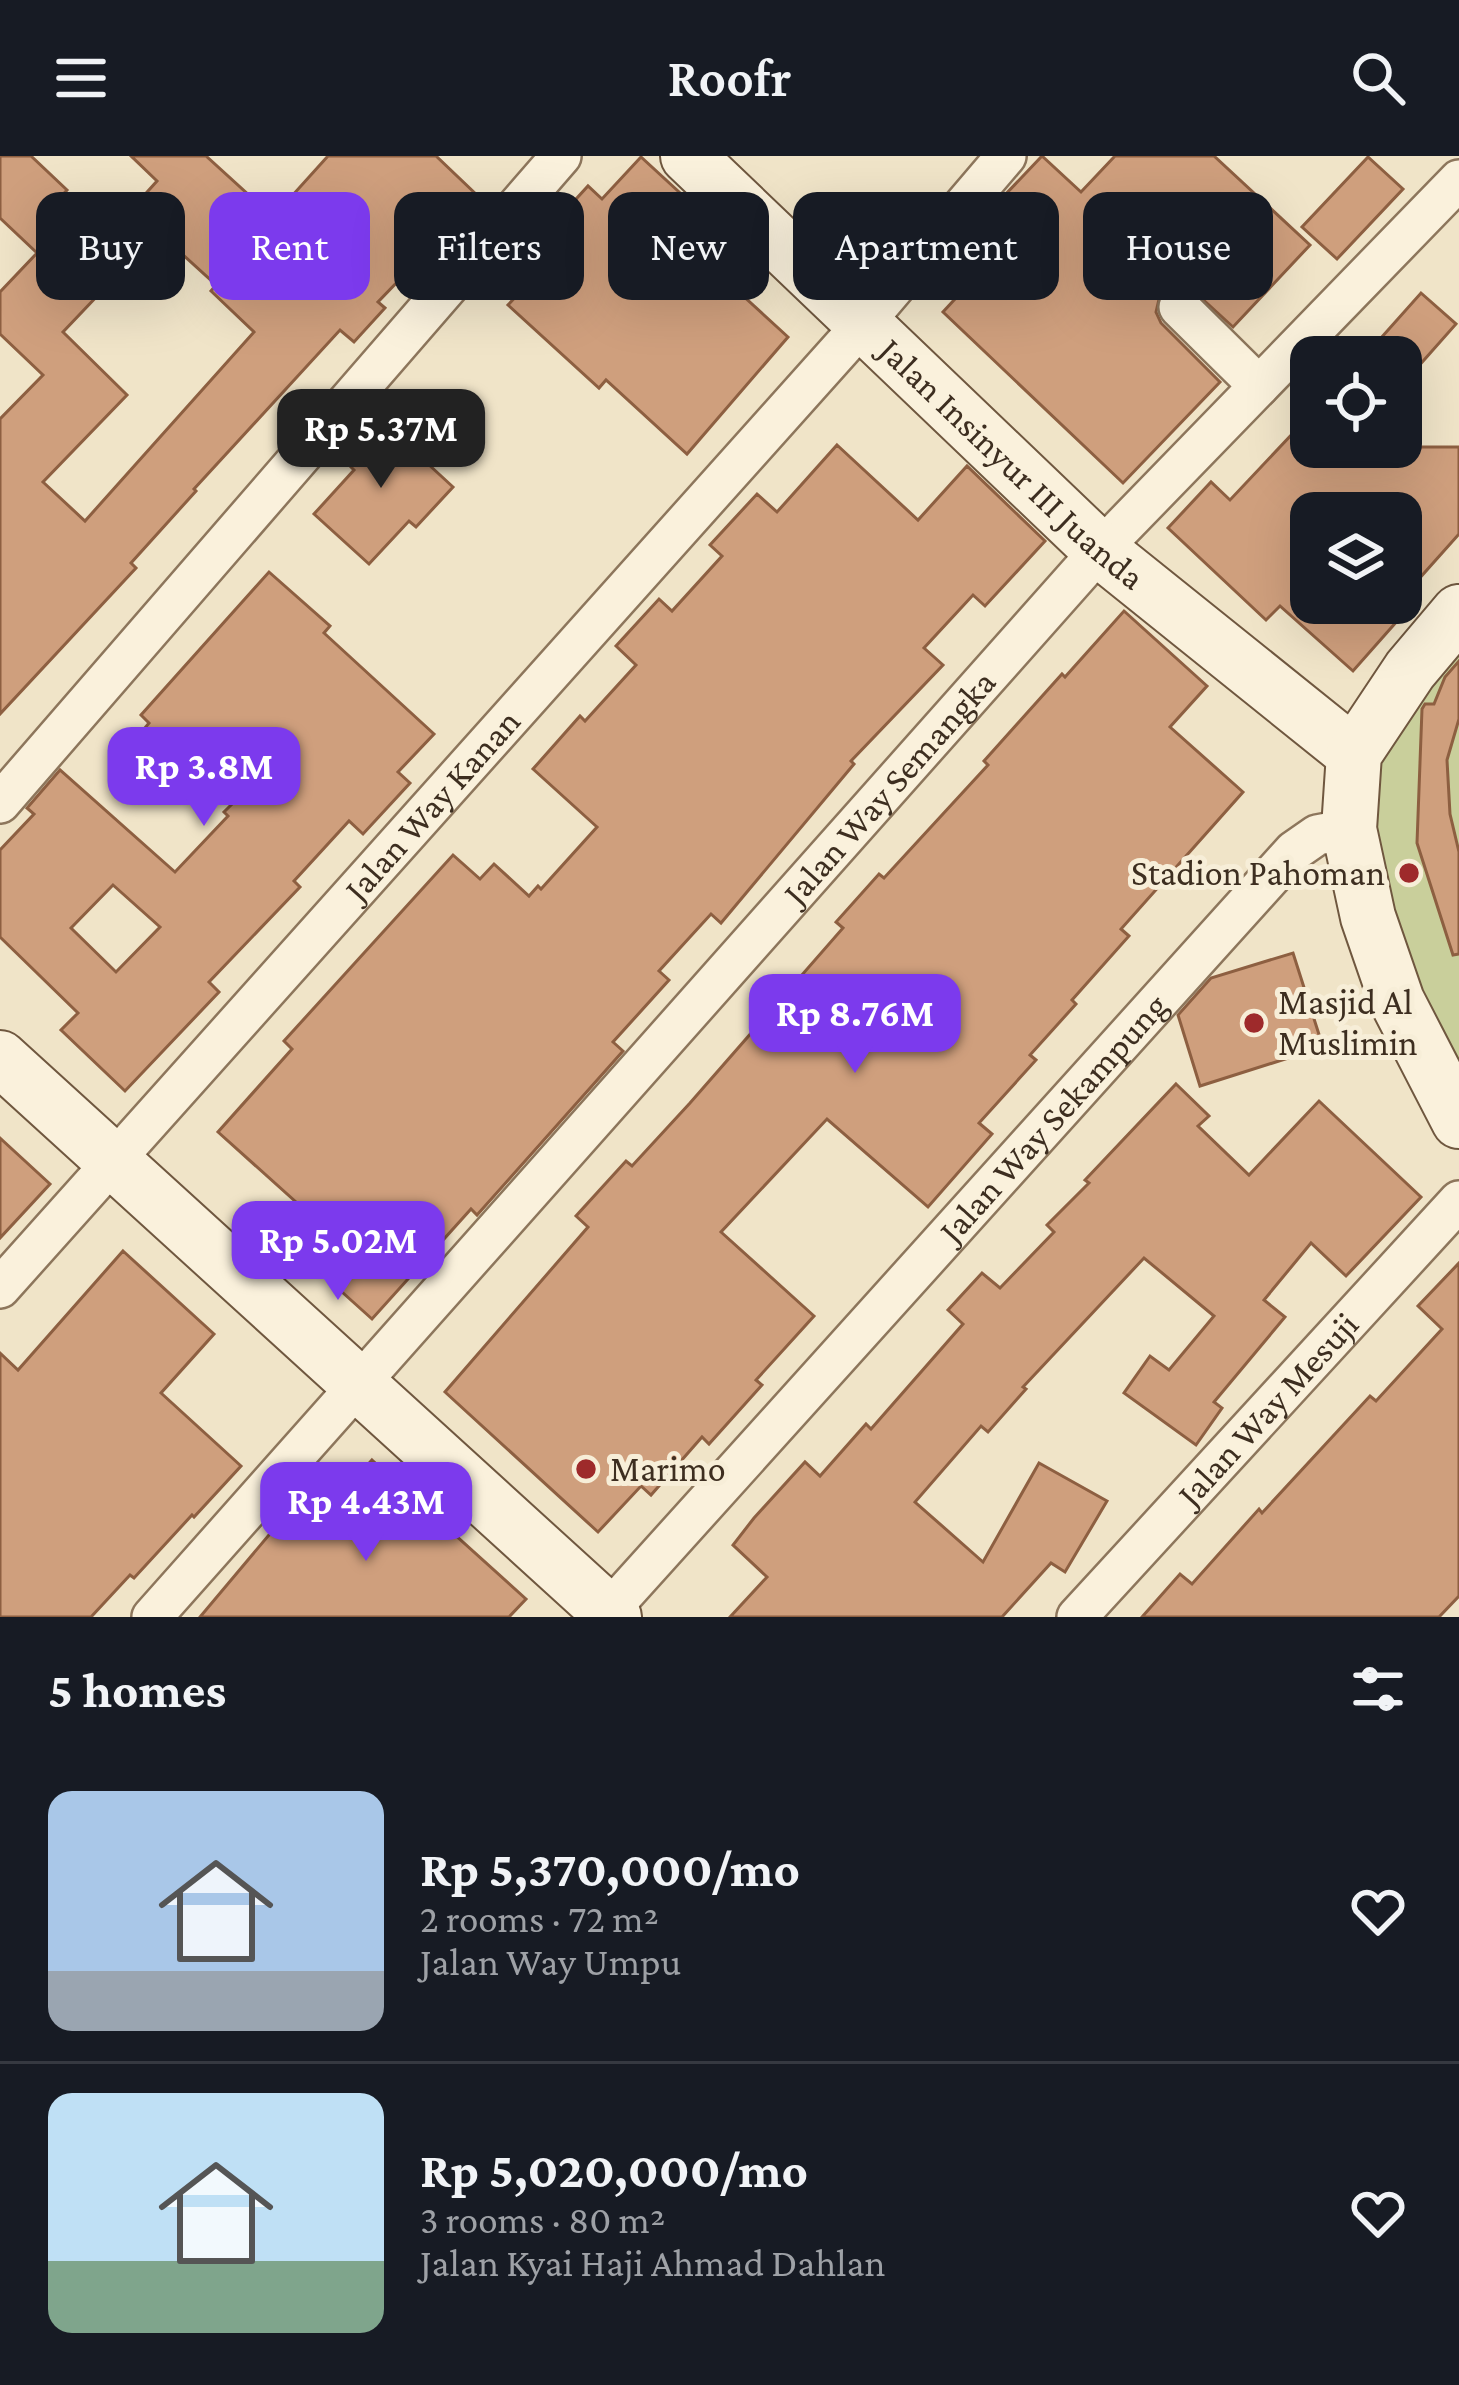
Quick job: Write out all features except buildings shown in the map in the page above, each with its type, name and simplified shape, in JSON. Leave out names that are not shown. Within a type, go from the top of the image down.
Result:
[{"type":"main road","name":"Jalan Insinyur III Juanda","points":[[688,156],[1100,550],[1354,754]]},
{"type":"main road","points":[[1459,612],[1410,670],[1354,754],[1349,829],[1368,917],[1397,1001],[1459,1121]]},
{"type":"main road","points":[[0,1058],[609,1615]]},
{"type":"street","points":[[0,803],[561,156]]},
{"type":"street","name":"Jalan Way Kanan","points":[[0,1288],[862,325],[1006,156]]},
{"type":"street","name":"Jalan Way Semangka","points":[[152,1617],[1100,550],[1459,180]]},
{"type":"street","points":[[1179,307],[1259,386]]},
{"type":"street","name":"Jalan Way Sekampung","points":[[609,1615],[1294,851],[1317,835],[1349,829]]},
{"type":"street","name":"Jalan Way Mesuji","points":[[1077,1617],[1459,1201]]},
{"type":"green space","name":"Stadion Pahoman","points":[[1459,612],[1459,1121],[1423,1057],[1354,754]]},
{"type":"place","name":"Stadion Pahoman","points":[[1409,873]]},
{"type":"place","name":"Masjid Al Muslimin","points":[[1254,1023]]},
{"type":"place","name":"Marimo","points":[[586,1469]]}]
